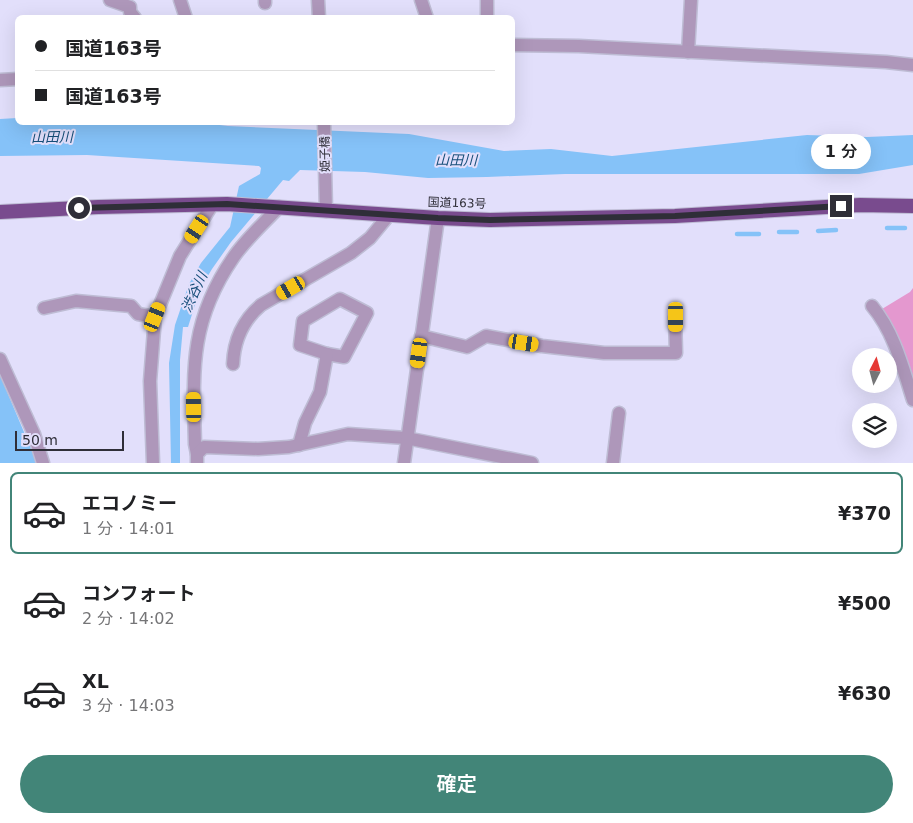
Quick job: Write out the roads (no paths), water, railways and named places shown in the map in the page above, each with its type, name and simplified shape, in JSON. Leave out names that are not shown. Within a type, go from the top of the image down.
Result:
[{"type":"highway","name":"国道163号","points":[[0,212],[98,207],[227,204],[490,220],[666,216],[860,205],[913,206]]},
{"type":"street","points":[[110,0],[130,7],[132,15]]},
{"type":"street","points":[[180,0],[185,15]]},
{"type":"street","points":[[318,0],[319,15]]},
{"type":"street","points":[[421,0],[426,15]]},
{"type":"street","points":[[487,0],[487,15]]},
{"type":"street","points":[[688,52],[690,0]]},
{"type":"street","points":[[515,45],[579,46],[913,65]]},
{"type":"street","points":[[0,80],[15,78]]},
{"type":"street","name":"姫子橋","points":[[324,125],[326,211]]},
{"type":"street","points":[[154,463],[150,381],[155,317],[180,256],[212,205]]},
{"type":"street","points":[[197,458],[193,367],[201,320],[214,287],[234,256],[277,207]]},
{"type":"street","points":[[233,364],[235,342],[251,314],[261,305],[351,253],[370,238],[389,215]]},
{"type":"street","points":[[404,463],[438,218]]},
{"type":"street","points":[[340,299],[367,313],[344,357],[327,354],[300,345],[302,320],[340,299]]},
{"type":"street","points":[[44,308],[76,301],[95,302],[131,306],[138,314],[155,317]]},
{"type":"street","points":[[872,306],[882,318],[900,359],[913,400]]},
{"type":"street","points":[[421,336],[466,347],[486,336],[542,346],[604,353],[676,353],[676,317]]},
{"type":"street","points":[[299,445],[305,423],[320,392],[327,354]]},
{"type":"street","points":[[0,359],[34,434],[44,463]]},
{"type":"street","points":[[613,463],[619,413]]},
{"type":"street","points":[[197,458],[204,447],[258,449],[299,445],[348,434],[406,438],[532,463]]},
{"type":"water","points":[[15,118],[15,125],[220,125],[409,134],[504,151],[551,149],[612,156],[807,135],[867,137],[913,135],[913,165],[859,174],[565,174],[428,178],[365,172],[300,170],[289,181],[283,180],[231,242],[200,289],[188,327],[183,327],[180,360],[180,463],[171,463],[169,363],[175,325],[189,284],[201,263],[230,227],[239,186],[260,174],[261,168],[259,166],[87,155],[0,156],[0,119]]},
{"type":"water","points":[[0,375],[37,463],[0,463]]},
{"type":"waterway","points":[[887,228],[905,228]]},
{"type":"waterway","points":[[818,231],[836,230]]},
{"type":"waterway","points":[[779,232],[797,232]]},
{"type":"waterway","points":[[737,234],[759,234]]},
{"type":"water label","name":"山田川","points":[[52,137]]},
{"type":"water label","name":"山田川","points":[[456,160]]},
{"type":"water label","name":"渋谷川","points":[[194,292]]}]
